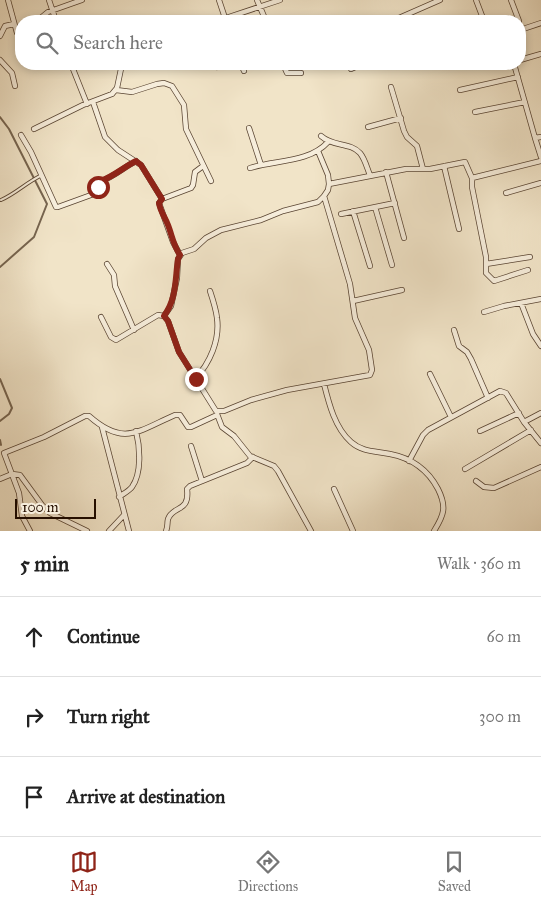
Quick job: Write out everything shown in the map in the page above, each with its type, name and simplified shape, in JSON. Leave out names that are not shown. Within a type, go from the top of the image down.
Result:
[{"type":"street","points":[[8,0],[15,27]]},
{"type":"street","points":[[49,0],[54,15]]},
{"type":"street","points":[[44,15],[82,0]]},
{"type":"street","points":[[219,0],[224,15]]},
{"type":"street","points":[[257,0],[263,15]]},
{"type":"street","points":[[238,15],[280,0]]},
{"type":"street","points":[[406,15],[440,0]]},
{"type":"street","points":[[476,0],[482,15]]},
{"type":"street","points":[[511,0],[516,15]]},
{"type":"street","points":[[526,25],[541,23]]},
{"type":"street","points":[[0,36],[5,26],[14,24]]},
{"type":"street","points":[[526,58],[541,54]]},
{"type":"street","points":[[0,60],[12,73],[15,86]]},
{"type":"street","points":[[75,70],[105,137],[118,150],[141,165],[162,199]]},
{"type":"street","points":[[34,129],[112,94],[116,90],[121,70]]},
{"type":"street","points":[[286,70],[287,73],[302,73]]},
{"type":"street","points":[[516,70],[541,157]]},
{"type":"street","points":[[460,90],[518,77]]},
{"type":"street","points":[[116,90],[132,92],[157,84],[172,86],[184,105],[186,129],[211,181]]},
{"type":"street","points":[[391,87],[407,137],[417,146],[423,169]]},
{"type":"street","points":[[475,112],[524,102]]},
{"type":"street","points":[[368,127],[401,118]]},
{"type":"street","points":[[249,128],[261,165]]},
{"type":"street","points":[[21,135],[58,207],[91,195],[96,192],[101,181],[136,161]]},
{"type":"street","points":[[321,136],[328,142],[350,147],[359,152],[370,175]]},
{"type":"street","points":[[535,138],[541,137]]},
{"type":"street","points":[[250,168],[304,156],[318,151],[328,142]]},
{"type":"street","points":[[164,316],[171,306],[174,296],[180,255],[194,249],[206,238],[221,230],[262,220],[283,210],[318,202],[324,196],[328,190],[328,175],[318,151]]},
{"type":"street","points":[[329,184],[386,172],[423,169],[465,162],[472,178],[486,273],[494,281],[528,270]]},
{"type":"street","points":[[472,178],[541,162]]},
{"type":"street","points":[[180,255],[173,242],[159,203],[162,199],[191,188],[196,172],[203,166]]},
{"type":"street","points":[[444,166],[459,229]]},
{"type":"street","points":[[386,172],[404,238]]},
{"type":"street","points":[[506,193],[541,183]]},
{"type":"street","points":[[30,531],[22,516],[19,493],[4,453],[44,437],[85,416],[89,416],[109,431],[122,435],[128,435],[175,415],[180,415],[187,425],[191,427],[216,413],[252,400],[287,390],[365,377],[372,373],[369,350],[355,318],[342,255],[324,196]]},
{"type":"street","points":[[340,214],[395,203]]},
{"type":"street","points":[[375,207],[392,265]]},
{"type":"street","points":[[353,212],[370,266]]},
{"type":"street","points":[[486,264],[530,257]]},
{"type":"street","points":[[107,264],[114,275],[115,286],[134,330]]},
{"type":"street","points":[[353,301],[402,290]]},
{"type":"street","points":[[196,379],[215,348],[217,319],[210,291]]},
{"type":"street","points":[[484,312],[541,299]]},
{"type":"street","points":[[522,303],[533,334],[541,346]]},
{"type":"street","points":[[101,316],[111,337],[114,339],[118,339],[158,315],[164,316],[168,321],[179,352],[216,413],[222,427],[234,436],[246,452],[274,466],[311,531]]},
{"type":"street","points":[[454,330],[459,346],[467,352],[471,359],[488,398]]},
{"type":"street","points":[[430,374],[451,417]]},
{"type":"street","points":[[324,384],[328,402],[337,423],[352,443],[372,452],[390,454],[409,461],[421,467],[428,474],[439,491],[444,504],[443,518],[434,531]]},
{"type":"street","points":[[409,461],[423,435],[428,430],[500,391],[503,391],[509,397],[524,422],[541,443]]},
{"type":"street","points":[[480,431],[519,413]]},
{"type":"street","points":[[524,422],[541,413]]},
{"type":"street","points":[[101,426],[107,442],[119,497],[129,531]]},
{"type":"street","points":[[465,469],[531,430]]},
{"type":"street","points":[[119,497],[131,488],[136,479],[140,447],[136,431]]},
{"type":"street","points":[[190,446],[202,481]]},
{"type":"street","points":[[166,531],[170,516],[187,502],[188,489],[194,484],[247,463],[253,457]]},
{"type":"street","points":[[476,481],[484,487],[494,488],[541,467]]},
{"type":"street","points":[[0,479],[12,474],[20,475],[50,513],[87,531]]},
{"type":"street","points":[[334,489],[350,530]]},
{"type":"street","points":[[109,531],[124,515]]},
{"type":"lane","points":[[1,200],[11,196],[32,180],[41,176]]},
{"type":"waterway","points":[[0,117],[9,129],[47,204],[34,237],[0,267]]},
{"type":"waterway","points":[[0,379],[12,408],[9,414],[0,421]]},
{"type":"waterway","points":[[0,440],[1,445]]},
{"type":"route","points":[[98,187],[101,181],[136,161],[141,165],[162,199],[159,203],[160,209],[180,255],[174,296],[171,306],[164,316],[168,321],[179,352],[196,379]]}]
